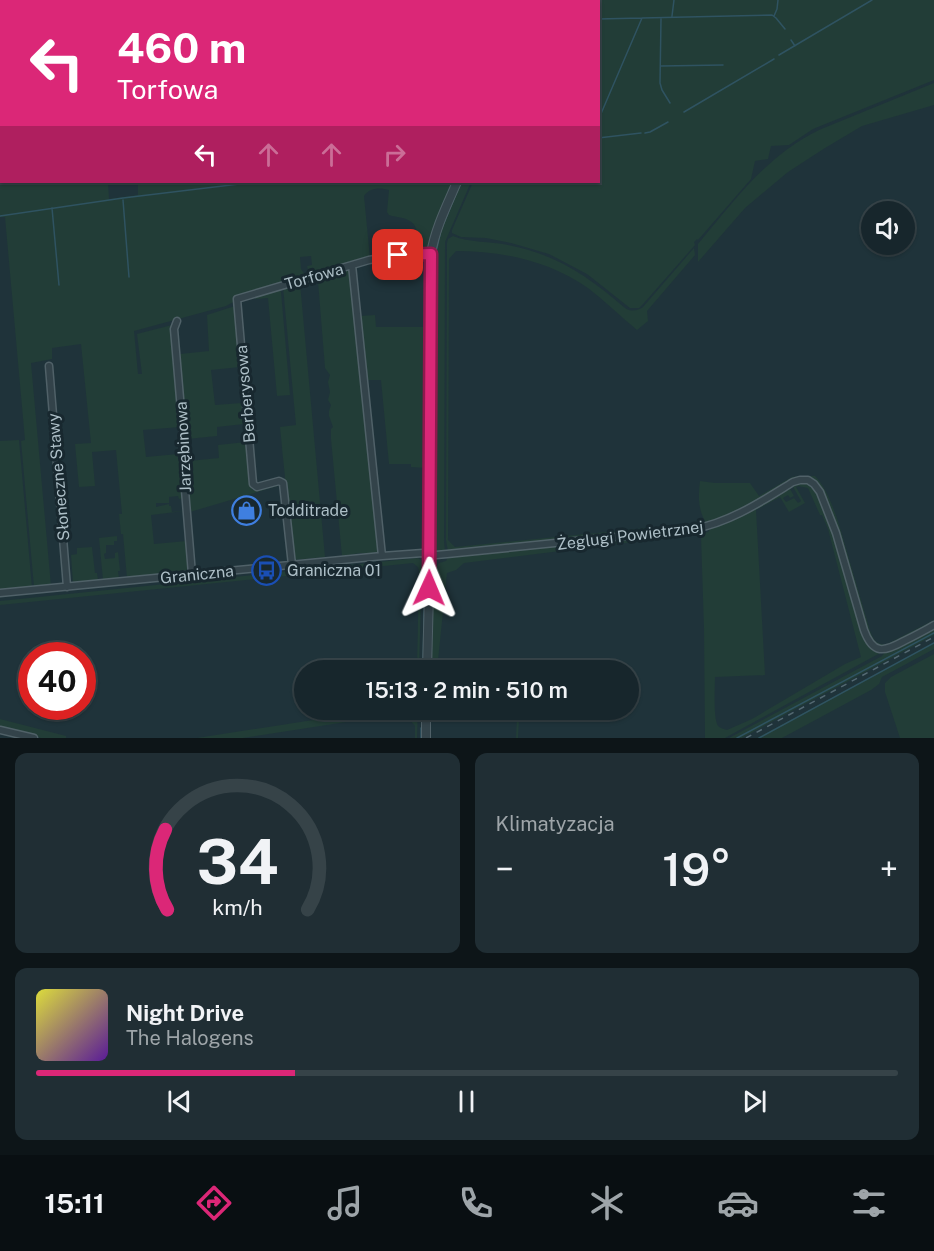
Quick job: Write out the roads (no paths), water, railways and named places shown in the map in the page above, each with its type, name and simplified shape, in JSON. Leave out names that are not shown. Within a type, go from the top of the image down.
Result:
[{"type":"street","points":[[427,660],[431,254],[437,228],[457,183]]},
{"type":"street","name":"Torfowa","points":[[237,302],[238,298],[352,265],[398,255],[431,254]]},
{"type":"street","points":[[352,265],[382,556]]},
{"type":"street","name":"Berberysowa","points":[[237,302],[254,486],[281,481],[284,484],[292,565]]},
{"type":"street","name":"Jarzębinowa","points":[[177,321],[174,329],[192,574]]},
{"type":"street","name":"Słoneczne Stawy","points":[[49,366],[67,587]]},
{"type":"street","name":"Żeglugi Powietrznej","points":[[430,554],[703,528],[737,514],[794,482],[808,480],[820,492],[831,517],[866,634],[872,645],[882,650],[891,648],[934,626]]},
{"type":"street","name":"Graniczna","points":[[0,593],[415,553],[430,554]]},
{"type":"street","points":[[426,720],[426,738]]},
{"type":"street","points":[[0,730],[34,738]]},
{"type":"waterway","points":[[672,16],[674,0]]},
{"type":"waterway","points":[[774,16],[778,0]]},
{"type":"waterway","points":[[779,55],[872,0]]},
{"type":"waterway","points":[[600,19],[772,15],[785,29]]},
{"type":"waterway","points":[[600,116],[642,18]]},
{"type":"waterway","points":[[661,19],[660,83],[670,103]]},
{"type":"waterway","points":[[791,40],[795,46]]},
{"type":"waterway","points":[[684,112],[774,59]]},
{"type":"waterway","points":[[661,66],[723,65]]},
{"type":"waterway","points":[[645,133],[668,122]]},
{"type":"waterway","points":[[600,138],[641,133]]},
{"type":"waterway","points":[[0,216],[248,183]]},
{"type":"waterway","points":[[434,540],[436,252],[441,230],[461,183]]},
{"type":"waterway","points":[[123,200],[129,277]]},
{"type":"waterway","points":[[52,208],[59,285]]},
{"type":"waterway","points":[[423,660],[425,567]]},
{"type":"waterway","points":[[737,738],[934,633]]},
{"type":"waterway","points":[[759,738],[934,643]]},
{"type":"waterway","points":[[421,728],[421,738]]},
{"type":"railway","points":[[746,738],[934,637]]},
{"type":"place","name":"Todditrade","points":[[247,510]]},
{"type":"place","name":"Graniczna 01","points":[[266,570]]}]
